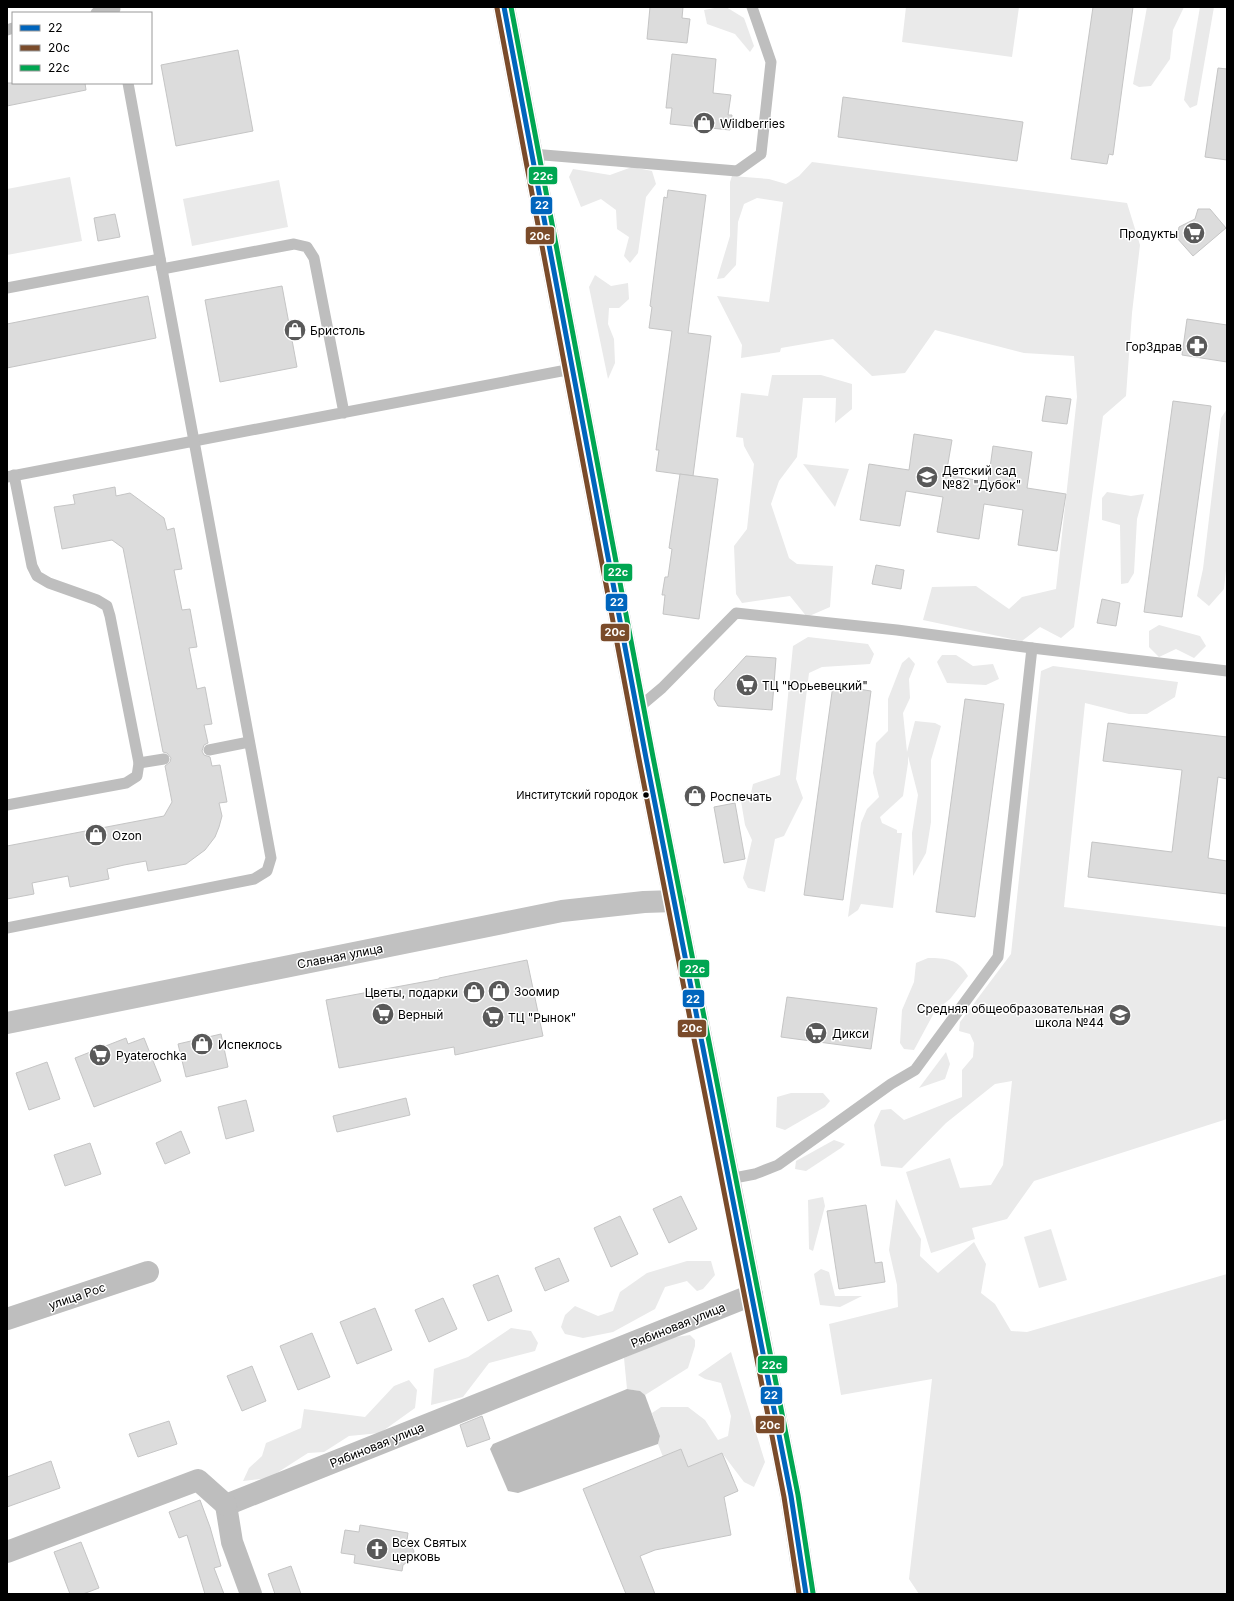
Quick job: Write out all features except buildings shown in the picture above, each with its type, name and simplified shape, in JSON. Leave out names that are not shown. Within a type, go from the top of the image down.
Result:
[{"type":"street","points":[[504,7],[637,709],[791,1496],[806,1594]]},
{"type":"street","name":"Славная улица","points":[[7,1023],[562,911],[644,902],[675,901]]},
{"type":"street","name":"улица Рос","points":[[7,1320],[148,1272]]},
{"type":"street","name":"Рябиновая улица","points":[[226,1505],[752,1295]]},
{"type":"street","points":[[7,1552],[198,1480],[226,1505],[232,1542],[251,1594]]},
{"type":"lane","points":[[532,154],[737,171],[743,167],[761,154],[771,62],[752,7]]},
{"type":"lane","points":[[102,12],[115,10]]},
{"type":"lane","points":[[7,928],[254,879],[267,871],[270,858],[128,84]]},
{"type":"lane","points":[[7,288],[294,244],[307,247],[314,258],[344,412]]},
{"type":"lane","points":[[7,805],[126,783],[137,776],[139,763],[110,616],[106,606],[97,600],[49,583],[37,576],[32,566],[11,476],[572,369]]},
{"type":"lane","points":[[637,709],[662,688],[736,613],[897,630],[1032,648],[1227,671]]},
{"type":"lane","points":[[730,1179],[755,1174],[778,1165],[891,1084],[915,1070],[998,957],[1032,648]]},
{"type":"lane","points":[[209,750],[249,742]]},
{"type":"lane","points":[[139,763],[164,759]]},
{"type":"shaded area","points":[[726,7],[744,18],[754,46],[750,52],[735,34],[707,24],[704,10]]},
{"type":"shaded area","points":[[906,7],[1019,7],[1012,57],[902,42]]},
{"type":"shaded area","points":[[1147,7],[1184,7],[1173,30],[1170,59],[1151,86],[1139,87],[1133,84]]},
{"type":"shaded area","points":[[1200,7],[1214,7],[1197,105],[1190,108],[1184,100]]},
{"type":"shaded area","points":[[812,162],[1127,203],[1140,245],[1132,313],[1126,396],[1103,416],[1074,627],[1061,638],[1040,627],[1022,641],[923,620],[932,587],[976,586],[1009,609],[1022,597],[1056,589],[1077,397],[1074,356],[1024,353],[935,330],[905,373],[872,376],[833,339],[781,348],[780,352],[741,358],[742,345],[717,296],[769,302],[783,202],[757,198],[744,204],[738,222],[736,265],[724,278],[717,279],[730,236],[730,182],[732,176],[769,179],[786,184],[799,176]]},
{"type":"shaded area","points":[[632,167],[652,171],[656,184],[646,197],[638,253],[630,263],[624,256],[629,237],[617,229],[616,210],[601,199],[581,207],[569,177],[573,169],[610,175]]},
{"type":"shaded area","points":[[70,177],[82,241],[7,255],[7,189]]},
{"type":"shaded area","points":[[279,180],[288,227],[192,246],[183,199]]},
{"type":"shaded area","points":[[595,275],[611,286],[628,283],[629,299],[619,308],[609,308],[608,324],[614,339],[615,363],[608,379],[589,287]]},
{"type":"shaded area","points":[[772,375],[821,375],[852,384],[852,409],[835,423],[836,398],[803,398],[797,457],[779,481],[771,504],[789,558],[797,564],[833,566],[830,607],[807,617],[790,596],[742,603],[736,594],[734,546],[747,529],[754,464],[744,446],[743,438],[736,437],[741,393],[768,396]]},
{"type":"shaded area","points":[[1227,409],[1227,561],[1224,589],[1209,606],[1197,596],[1203,569],[1221,418]]},
{"type":"shaded area","points":[[803,464],[849,469],[835,507]]},
{"type":"shaded area","points":[[1107,492],[1131,496],[1144,494],[1137,519],[1134,573],[1128,583],[1121,584],[1120,525],[1102,520],[1102,498]]},
{"type":"shaded area","points":[[1159,625],[1200,636],[1206,646],[1194,658],[1176,649],[1159,657],[1149,647],[1149,631]]},
{"type":"shaded area","points":[[808,637],[868,644],[874,654],[870,664],[822,667],[809,673],[796,779],[803,798],[784,836],[775,839],[765,892],[748,888],[743,878],[752,840],[745,825],[741,801],[751,793],[753,784],[780,775],[793,646]]},
{"type":"shaded area","points":[[942,655],[956,655],[973,666],[993,664],[999,679],[986,685],[947,683],[937,662]]},
{"type":"shaded area","points":[[909,657],[915,664],[909,679],[910,698],[903,713],[907,752],[915,721],[935,723],[941,726],[931,760],[931,822],[926,853],[913,876],[912,833],[918,795],[908,756],[903,796],[880,817],[882,823],[897,830],[897,833],[902,833],[893,908],[861,904],[858,910],[848,917],[861,823],[867,809],[879,797],[873,773],[876,743],[888,731],[888,699],[902,663]]},
{"type":"shaded area","points":[[1053,666],[1178,682],[1175,697],[1147,714],[1129,714],[1085,703],[1064,907],[1227,927],[1227,1119],[1034,1181],[1007,1219],[972,1228],[975,1239],[931,1253],[906,1172],[950,1158],[960,1188],[991,1185],[1003,1165],[1012,1081],[995,1084],[946,1123],[902,1168],[881,1166],[874,1125],[881,1110],[891,1109],[904,1120],[962,1097],[962,1070],[973,1057],[974,1043],[970,1034],[959,1031],[960,1022],[1011,954],[1041,671]]},
{"type":"shaded area","points":[[928,958],[946,959],[956,963],[968,976],[950,999],[935,1011],[914,1050],[904,1049],[900,1043],[902,1010],[914,982],[916,963]]},
{"type":"shaded area","points":[[946,1052],[950,1064],[945,1079],[919,1088]]},
{"type":"shaded area","points":[[791,1093],[823,1093],[830,1101],[825,1107],[785,1130],[776,1127],[777,1097]]},
{"type":"shaded area","points":[[834,1140],[845,1144],[806,1171],[795,1169],[796,1161]]},
{"type":"shaded area","points":[[823,1197],[825,1206],[813,1251],[809,1249],[808,1200]]},
{"type":"shaded area","points":[[896,1199],[921,1239],[920,1256],[938,1273],[974,1242],[986,1264],[981,1293],[995,1304],[1011,1331],[1027,1332],[1227,1274],[1227,1594],[919,1594],[909,1579],[932,1379],[841,1395],[829,1324],[898,1307],[897,1285],[889,1250]]},
{"type":"shaded area","points":[[1051,1229],[1067,1280],[1039,1288],[1024,1237]]},
{"type":"shaded area","points":[[687,1261],[711,1261],[715,1275],[703,1289],[697,1291],[687,1281],[665,1287],[655,1309],[613,1332],[583,1338],[565,1334],[561,1327],[565,1315],[575,1306],[598,1316],[613,1311],[620,1292],[647,1273]]},
{"type":"shaded area","points":[[821,1269],[829,1272],[835,1296],[862,1296],[840,1307],[820,1305],[814,1274]]},
{"type":"shaded area","points":[[511,1328],[531,1331],[538,1343],[535,1351],[489,1363],[463,1397],[431,1405],[434,1369],[468,1357]]},
{"type":"shaded area","points":[[690,1335],[695,1340],[695,1346],[688,1368],[645,1395],[639,1391],[627,1389],[624,1358],[669,1338]]},
{"type":"shaded area","points":[[731,1352],[765,1462],[754,1487],[744,1482],[722,1453],[688,1467],[681,1449],[663,1457],[658,1444],[660,1436],[652,1413],[661,1407],[688,1407],[705,1420],[718,1440],[728,1436],[731,1416],[721,1383],[705,1379],[698,1375]]},
{"type":"shaded area","points":[[409,1380],[417,1390],[415,1408],[380,1433],[349,1436],[324,1452],[308,1453],[269,1478],[243,1481],[249,1468],[262,1456],[266,1443],[301,1428],[304,1409],[365,1417],[394,1386]]},
{"type":"shaded area","points":[[627,1389],[640,1391],[645,1395],[660,1436],[658,1444],[518,1493],[508,1491],[490,1449],[493,1444]]},
{"type":"transit line","name":"22","points":[[504,7],[646,758],[791,1496],[806,1594]]},
{"type":"transit line","name":"22c","points":[[511,7],[653,757],[798,1495],[813,1593]]},
{"type":"transit line","name":"20с","points":[[497,8],[639,759],[784,1497],[799,1594]]},
{"type":"place","name":"Wildberries","points":[[704,123]]},
{"type":"place","name":"Продукты","points":[[1194,233]]},
{"type":"place","name":"Бристоль","points":[[295,330]]},
{"type":"place","name":"ГорЗдрав","points":[[1197,346]]},
{"type":"place","name":"Детский сад №82 \"Дубок\"","points":[[927,477]]},
{"type":"place","name":"ТЦ \"Юрьевецкий\"","points":[[747,685]]},
{"type":"place","name":"Институтский городок","points":[[646,795]]},
{"type":"place","name":"Роспечать","points":[[695,796]]},
{"type":"place","name":"Ozon","points":[[96,835]]},
{"type":"place","name":"Зоомир","points":[[499,991]]},
{"type":"place","name":"Цветы, подарки","points":[[474,992]]},
{"type":"place","name":"Верный","points":[[383,1014]]},
{"type":"place","name":"Средняя общеобразовательная школа №44","points":[[1120,1015]]},
{"type":"place","name":"ТЦ \"Рынок\"","points":[[493,1017]]},
{"type":"place","name":"Дикси","points":[[816,1033]]},
{"type":"place","name":"Испеклось","points":[[202,1044]]},
{"type":"place","name":"Pyaterochka","points":[[100,1055]]},
{"type":"place","name":"Всех Святых церковь","points":[[377,1549]]}]
